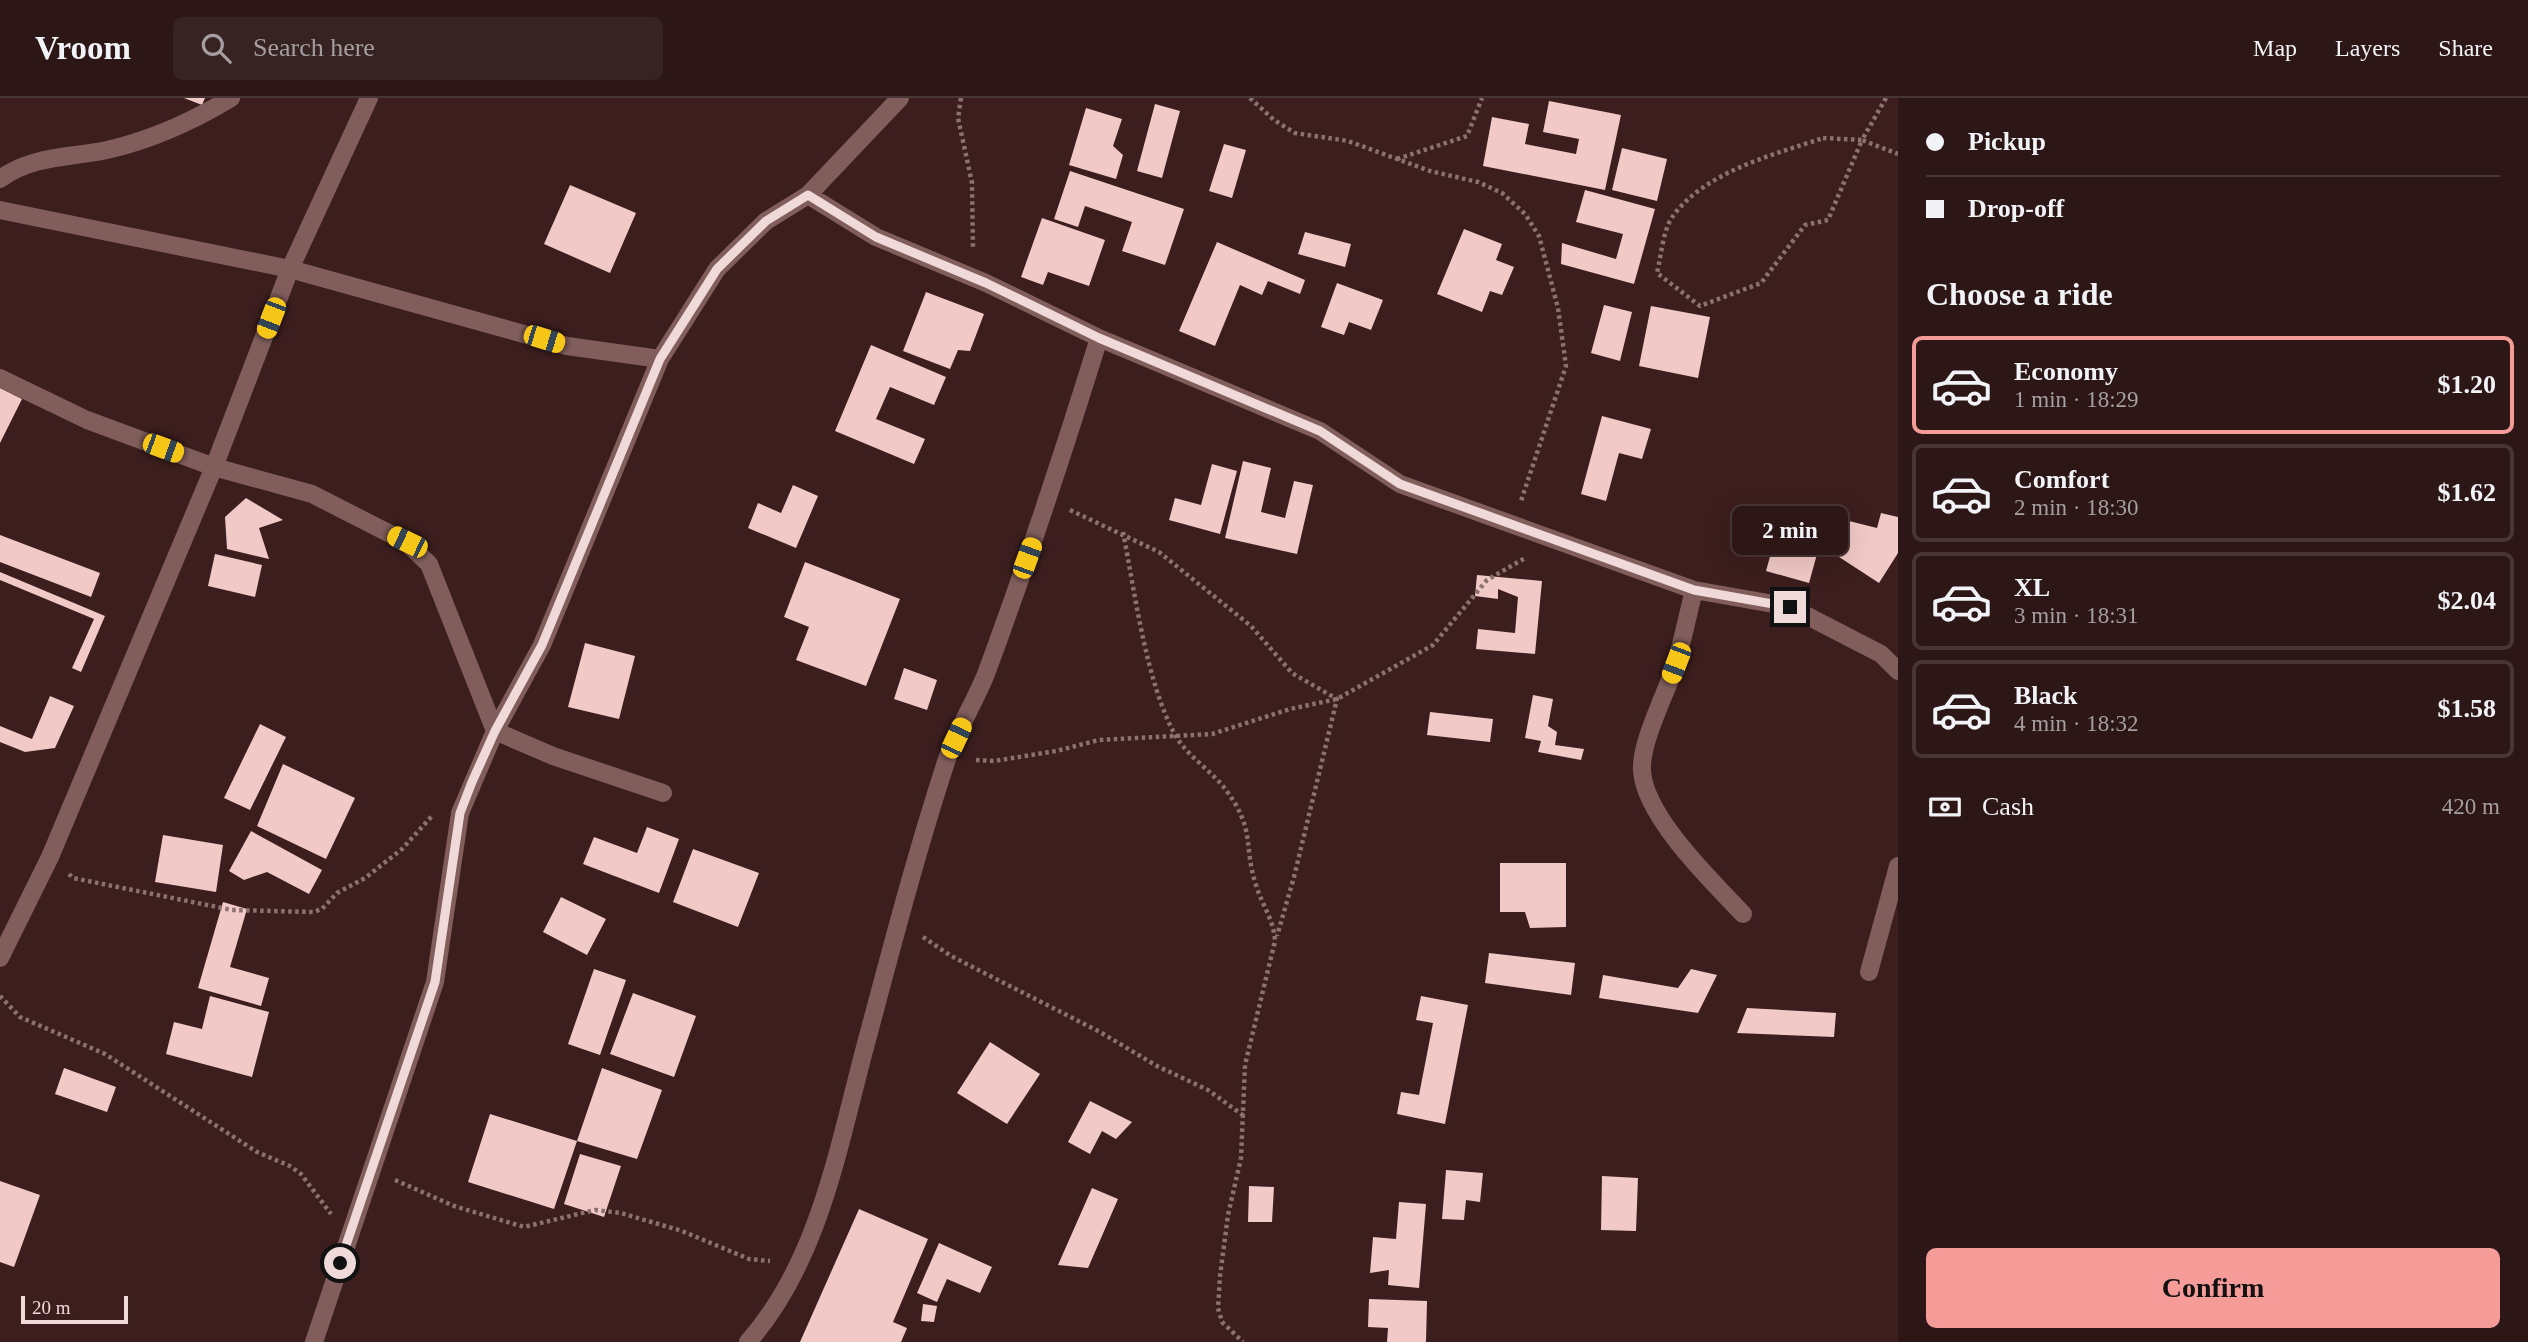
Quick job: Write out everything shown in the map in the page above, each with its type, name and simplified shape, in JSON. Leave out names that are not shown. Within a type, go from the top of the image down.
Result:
[{"type":"street","points":[[0,179],[45,158],[107,150],[146,139],[201,117],[231,98]]},
{"type":"street","points":[[0,958],[50,857],[214,467],[290,269],[369,98]]},
{"type":"street","points":[[314,1342],[435,982],[460,813],[495,731],[542,645],[660,359],[717,269],[766,221],[808,195],[901,98]]},
{"type":"street","points":[[808,195],[876,237],[986,283],[1099,338],[1320,431],[1400,484],[1694,590],[1790,607],[1881,654],[1898,670]]},
{"type":"street","points":[[0,211],[290,269],[567,346],[660,359]]},
{"type":"street","points":[[748,1342],[773,1311],[802,1254],[831,1176],[898,921],[947,758],[984,677],[1053,487],[1099,338]]},
{"type":"street","points":[[0,378],[87,420],[214,467],[312,494],[407,542],[429,564],[495,731],[553,756],[663,793]]},
{"type":"street","points":[[1694,590],[1676,663],[1651,731],[1642,770],[1651,799],[1685,853],[1743,914]]},
{"type":"street","points":[[1869,972],[1898,866]]},
{"type":"path","points":[[961,98],[958,118],[972,183],[971,244],[986,283]]},
{"type":"path","points":[[1250,98],[1274,120],[1295,133],[1348,141],[1396,159],[1478,182],[1502,193],[1525,214],[1539,236],[1558,308],[1566,366],[1512,525]]},
{"type":"path","points":[[1396,159],[1467,136],[1482,98]]},
{"type":"path","points":[[1886,98],[1862,140],[1828,220],[1805,225],[1761,283],[1700,306],[1657,273],[1671,218],[1708,183],[1766,158],[1823,138],[1862,140],[1898,155]]},
{"type":"path","points":[[1053,487],[1070,510],[1124,532],[1159,552],[1251,626],[1292,673],[1337,699]]},
{"type":"path","points":[[1124,532],[1161,702],[1177,737],[1225,789],[1241,812],[1249,831],[1255,884],[1275,928],[1275,941]]},
{"type":"path","points":[[947,758],[994,761],[1056,751],[1099,740],[1212,734],[1290,709],[1337,699],[1433,645],[1488,580],[1503,568],[1565,542]]},
{"type":"path","points":[[1243,1342],[1222,1322],[1218,1308],[1228,1215],[1241,1158],[1245,1065],[1337,699]]},
{"type":"path","points":[[50,857],[73,878],[133,891],[232,910],[313,912],[322,909],[337,892],[365,878],[402,849],[438,811]]},
{"type":"path","points":[[898,921],[951,956],[1100,1032],[1157,1066],[1208,1090],[1244,1116]]},
{"type":"path","points":[[0,996],[20,1017],[105,1054],[257,1152],[301,1174],[349,1237]]},
{"type":"path","points":[[372,1169],[454,1206],[524,1227],[595,1210],[621,1213],[682,1231],[749,1259],[776,1261],[802,1254]]},
{"type":"building","points":[[184,98],[205,98],[202,105]]},
{"type":"building","points":[[1549,101],[1621,115],[1605,190],[1483,166],[1492,117],[1529,124],[1525,144],[1576,154],[1579,139],[1543,132]]},
{"type":"building","points":[[1155,104],[1180,111],[1162,178],[1137,171]]},
{"type":"building","points":[[1086,108],[1122,119],[1113,146],[1123,155],[1116,179],[1069,165]]},
{"type":"building","points":[[1224,144],[1246,150],[1232,198],[1209,191]]},
{"type":"building","points":[[1622,148],[1667,159],[1657,201],[1612,190]]},
{"type":"building","points":[[1070,171],[1184,209],[1165,265],[1122,251],[1132,222],[1085,206],[1078,227],[1054,219]]},
{"type":"building","points":[[570,185],[636,213],[610,273],[544,244]]},
{"type":"building","points":[[1585,190],[1655,209],[1634,284],[1561,264],[1562,243],[1616,259],[1623,234],[1576,222]]},
{"type":"building","points":[[1042,218],[1105,240],[1089,286],[1048,272],[1043,285],[1021,277]]},
{"type":"building","points":[[1464,229],[1502,244],[1496,260],[1514,267],[1502,295],[1490,291],[1482,312],[1437,294]]},
{"type":"building","points":[[1305,232],[1351,244],[1345,267],[1298,254]]},
{"type":"building","points":[[1217,242],[1305,280],[1300,294],[1268,281],[1262,295],[1240,285],[1215,346],[1179,331]]},
{"type":"building","points":[[1337,283],[1383,300],[1371,330],[1349,322],[1344,335],[1321,327]]},
{"type":"building","points":[[926,292],[984,314],[970,351],[958,350],[950,369],[903,351]]},
{"type":"building","points":[[1604,305],[1632,312],[1620,361],[1591,353]]},
{"type":"building","points":[[1651,306],[1710,317],[1698,378],[1639,366]]},
{"type":"building","points":[[871,345],[946,377],[934,405],[890,387],[876,419],[925,439],[914,464],[835,431]]},
{"type":"building","points":[[0,388],[22,399],[0,443]]},
{"type":"building","points":[[1602,416],[1651,429],[1642,459],[1619,453],[1606,501],[1581,494]]},
{"type":"building","points":[[1243,461],[1271,468],[1261,512],[1285,518],[1294,481],[1313,485],[1297,554],[1225,538]]},
{"type":"building","points":[[1212,464],[1237,471],[1220,534],[1169,520],[1175,498],[1201,505]]},
{"type":"building","points":[[793,485],[818,496],[796,548],[748,528],[758,503],[781,513]]},
{"type":"building","points":[[246,498],[283,520],[259,528],[269,559],[227,549],[225,517]]},
{"type":"building","points":[[1881,513],[1898,517],[1898,553],[1879,583],[1836,555],[1845,520],[1877,528]]},
{"type":"building","points":[[1781,517],[1824,529],[1809,583],[1766,571]]},
{"type":"building","points":[[0,535],[100,573],[91,597],[0,562]]},
{"type":"building","points":[[215,554],[262,565],[255,597],[208,586]]},
{"type":"building","points":[[805,562],[900,599],[866,686],[796,660],[809,627],[784,617]]},
{"type":"building","points":[[0,572],[105,616],[81,672],[72,668],[94,619],[0,580]]},
{"type":"building","points":[[1477,575],[1542,581],[1535,654],[1476,649],[1478,629],[1515,633],[1518,597],[1498,589],[1498,599],[1475,596]]},
{"type":"building","points":[[585,643],[635,656],[619,719],[568,707]]},
{"type":"building","points":[[904,668],[937,680],[927,710],[894,699]]},
{"type":"building","points":[[1533,695],[1553,699],[1548,726],[1557,732],[1555,745],[1584,749],[1581,760],[1538,752],[1541,741],[1525,738]]},
{"type":"building","points":[[50,696],[74,706],[55,748],[25,752],[0,742],[0,726],[32,739]]},
{"type":"building","points":[[1430,712],[1493,719],[1490,742],[1427,735]]},
{"type":"building","points":[[260,724],[286,737],[250,810],[224,798]]},
{"type":"building","points":[[283,764],[355,798],[326,859],[257,826]]},
{"type":"building","points":[[647,827],[679,839],[659,893],[583,864],[594,837],[637,853]]},
{"type":"building","points":[[251,831],[322,870],[309,894],[267,872],[244,880],[229,871]]},
{"type":"building","points":[[163,835],[223,845],[216,892],[155,882]]},
{"type":"building","points":[[693,849],[759,873],[738,927],[673,902]]},
{"type":"building","points":[[1500,863],[1566,863],[1566,927],[1530,928],[1525,912],[1500,912]]},
{"type":"building","points":[[561,897],[606,919],[587,955],[543,932]]},
{"type":"building","points":[[223,902],[247,909],[230,967],[269,978],[261,1006],[198,988]]},
{"type":"building","points":[[1489,953],[1575,963],[1571,995],[1485,983]]},
{"type":"building","points":[[594,969],[626,980],[600,1055],[568,1044]]},
{"type":"building","points":[[1691,969],[1717,975],[1698,1013],[1599,998],[1603,975],[1678,988]]},
{"type":"building","points":[[633,993],[696,1016],[674,1077],[610,1054]]},
{"type":"building","points":[[210,996],[269,1012],[252,1077],[166,1054],[174,1022],[202,1029]]},
{"type":"building","points":[[1421,996],[1468,1005],[1445,1124],[1397,1114],[1401,1092],[1419,1095],[1433,1023],[1416,1020]]},
{"type":"building","points":[[1747,1008],[1836,1013],[1834,1037],[1737,1033]]},
{"type":"building","points":[[990,1042],[1040,1074],[1007,1124],[957,1093]]},
{"type":"building","points":[[64,1068],[116,1087],[107,1112],[55,1094]]},
{"type":"building","points":[[602,1068],[662,1090],[637,1159],[577,1141]]},
{"type":"building","points":[[1090,1101],[1132,1122],[1116,1139],[1102,1131],[1090,1154],[1068,1142]]},
{"type":"building","points":[[490,1114],[577,1141],[554,1209],[468,1182]]},
{"type":"building","points":[[580,1154],[621,1166],[604,1217],[564,1204]]},
{"type":"building","points":[[1446,1170],[1483,1173],[1480,1202],[1466,1200],[1464,1220],[1442,1219]]},
{"type":"building","points":[[1602,1176],[1638,1178],[1636,1231],[1601,1230]]},
{"type":"building","points":[[0,1181],[40,1195],[14,1267],[0,1262]]},
{"type":"building","points":[[1249,1186],[1274,1187],[1272,1222],[1248,1222]]},
{"type":"building","points":[[1092,1188],[1118,1199],[1088,1268],[1058,1265]]},
{"type":"building","points":[[1399,1202],[1426,1204],[1419,1288],[1388,1285],[1389,1270],[1370,1273],[1373,1237],[1396,1239]]},
{"type":"building","points":[[859,1209],[928,1239],[893,1322],[907,1328],[901,1342],[800,1342]]},
{"type":"building","points":[[939,1243],[992,1267],[980,1293],[947,1279],[937,1302],[917,1293]]},
{"type":"building","points":[[1369,1299],[1427,1301],[1426,1342],[1387,1342],[1388,1328],[1368,1327]]},
{"type":"building","points":[[923,1304],[937,1306],[934,1322],[921,1321]]},
{"type":"route","points":[[340,1263],[435,982],[444,931],[452,856],[460,813],[472,782],[495,731],[542,645],[660,359],[717,269],[766,221],[808,195],[876,237],[986,283],[1099,338],[1320,431],[1400,484],[1694,590],[1740,596],[1790,607]]}]
